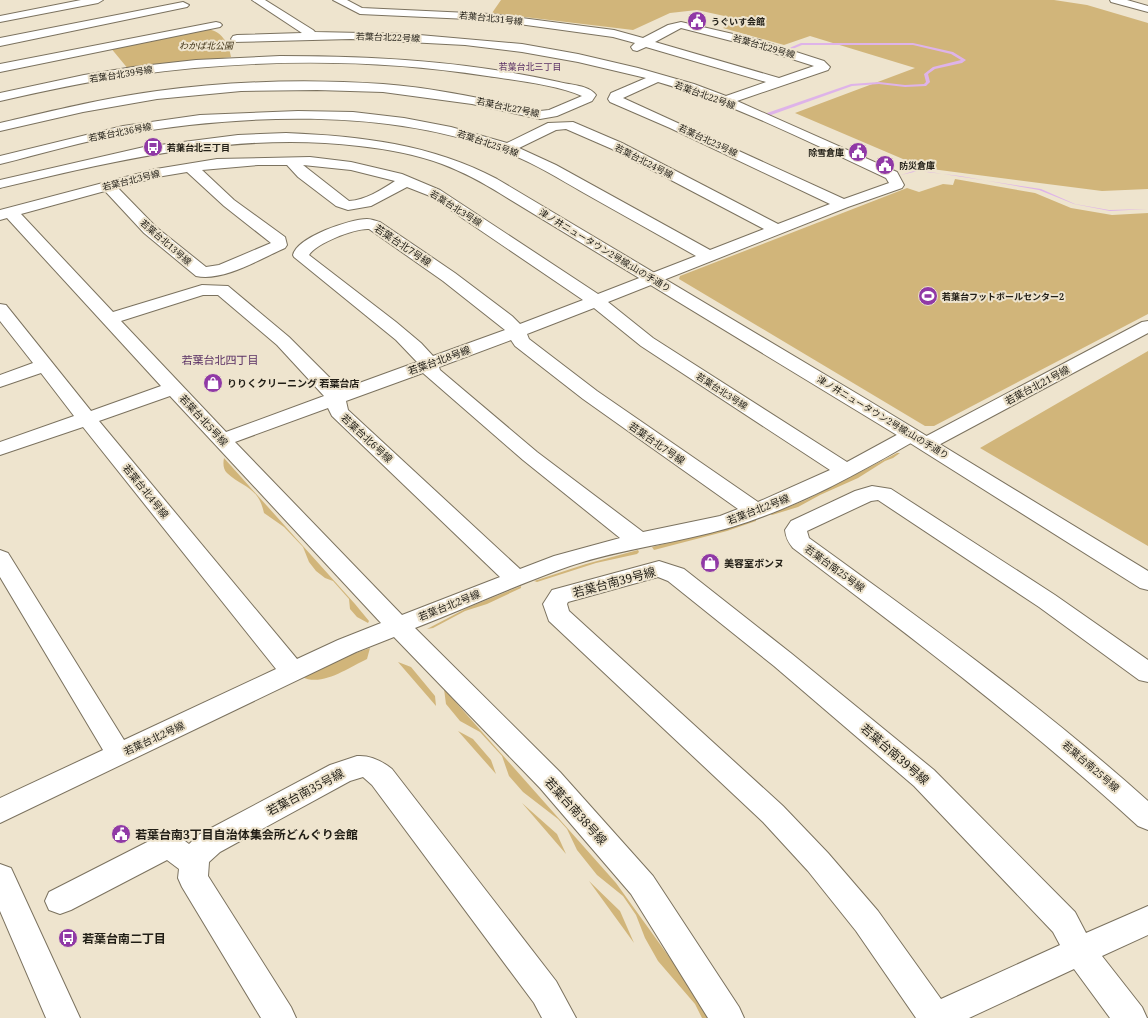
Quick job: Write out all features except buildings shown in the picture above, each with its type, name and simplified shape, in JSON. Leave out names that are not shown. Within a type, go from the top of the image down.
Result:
[{"type":"street","points":[[0,19],[98,0]]},
{"type":"street","points":[[257,0],[309,32],[309,35]]},
{"type":"street","name":"若葉台北31号線","points":[[338,0],[360,11],[458,14],[614,34],[778,82]]},
{"type":"street","points":[[1115,0],[1148,9]]},
{"type":"street","points":[[0,42],[179,2],[237,39],[241,48],[243,61],[241,87],[242,116],[240,162]]},
{"type":"street","points":[[417,63],[458,14]]},
{"type":"street","points":[[0,68],[216,25]]},
{"type":"street","name":"若葉台北29号線","points":[[606,64],[672,27],[681,25],[755,43],[824,66],[821,69],[724,101]]},
{"type":"street","name":"若葉台北22号線","points":[[237,39],[309,35],[378,36],[471,41],[538,51],[606,64],[657,78],[724,101],[892,175],[897,183],[897,186],[843,204],[655,279]]},
{"type":"street","name":"若葉台北27号線","points":[[241,87],[317,86],[383,88],[472,100],[540,115],[552,113],[589,96],[585,92],[534,79],[497,72],[417,63],[345,60],[243,61]]},
{"type":"street","name":"若葉台北39号線","points":[[2,94],[113,74],[190,64],[243,61]]},
{"type":"street","name":"若葉台北23号線","points":[[657,78],[616,96],[615,99],[843,204]]},
{"type":"street","points":[[0,127],[83,108],[157,94],[241,87]]},
{"type":"street","name":"若葉台北25号線","points":[[242,116],[353,116],[404,122],[452,131],[508,148],[551,168],[710,257]]},
{"type":"street","name":"若葉台北36号線","points":[[0,160],[91,137],[150,125],[242,116]]},
{"type":"street","name":"若葉台北24号線","points":[[508,148],[553,126],[568,124],[617,146],[777,230]]},
{"type":"street","name":"津ノ井ニュータウン2号線;山の手通り","points":[[0,184],[146,150],[212,140],[240,142],[275,136],[350,140],[386,146],[447,161],[489,181],[655,279],[918,439],[1148,582]]},
{"type":"street","points":[[291,161],[303,174],[347,206],[365,203],[406,181]]},
{"type":"street","name":"若葉台北3号線","points":[[3,214],[156,173],[190,167],[240,162],[310,161],[351,166],[406,181],[435,193],[587,294],[595,302],[647,342],[846,471]]},
{"type":"street","name":"若葉台北13号線","points":[[107,186],[150,230],[202,272],[222,270],[279,245],[280,240],[229,203],[190,167]]},
{"type":"street","name":"若葉台北5号線","points":[[3,214],[110,319],[398,626]]},
{"type":"street","name":"若葉台北7号線","points":[[638,540],[530,456],[432,373],[429,364],[419,351],[350,292],[302,257],[302,251],[353,224],[370,223],[449,277],[506,320],[517,332],[521,342],[590,395],[755,511]]},
{"type":"street","name":"若葉台北8号線","points":[[222,440],[517,332],[655,279]]},
{"type":"street","name":"若葉台北6号線","points":[[110,319],[202,290],[222,290],[283,340],[327,386],[334,398],[339,412],[516,579]]},
{"type":"street","name":"若葉台北4号線","points":[[0,309],[86,418],[293,672]]},
{"type":"street","name":"若葉台北21号線","points":[[918,439],[1148,326]]},
{"type":"street","points":[[0,381],[45,365]]},
{"type":"street","points":[[0,450],[86,418],[175,388]]},
{"type":"street","name":"若葉台北2号線","points":[[0,811],[347,646],[562,561],[638,540],[725,522],[780,502],[918,439]]},
{"type":"street","name":"若葉台南25号線","points":[[1148,673],[1047,601],[883,494],[877,493],[863,496],[799,526],[796,530],[797,538],[801,544],[953,654],[1012,699],[1068,746],[1148,818]]},
{"type":"street","points":[[0,558],[119,754]]},
{"type":"street","name":"若葉台南39号線","points":[[935,1018],[867,921],[818,862],[773,814],[558,615],[555,604],[556,600],[560,596],[650,570],[659,569],[676,576],[783,660],[924,778],[1011,864],[1064,922],[1080,952],[1130,1018]]},
{"type":"street","name":"若葉台南38号線","points":[[398,626],[550,780],[642,885],[727,1018]]},
{"type":"street","name":"若葉台南35号線","points":[[194,863],[195,857],[210,843],[340,773],[352,768],[369,767],[382,777],[546,992],[559,1018]]},
{"type":"street","points":[[60,901],[169,845],[194,863],[193,878],[279,1018]]},
{"type":"street","points":[[0,876],[63,1018]]},
{"type":"street","points":[[935,1018],[1148,920]]},
{"type":"green space","points":[[501,0],[1054,0],[1087,5],[1148,23],[1148,189],[1102,191],[924,168],[795,113],[915,68],[810,36],[784,45],[723,28],[738,19],[697,10],[670,13],[633,30],[492,13]]},
{"type":"green space","name":"わかば北公園","points":[[206,29],[216,32],[223,38],[226,42],[231,57],[129,70],[110,47]]},
{"type":"green space","name":"若葉台フットボールセンター2","points":[[955,179],[1035,193],[1071,208],[1112,215],[1148,213],[1148,314],[934,426],[925,426],[679,279],[680,276],[907,188],[919,192],[943,184],[953,185]]},
{"type":"green space","points":[[1148,351],[1148,546],[980,448]]},
{"type":"green space","points":[[897,453],[900,453],[858,478],[820,495],[798,507],[772,515],[770,514],[806,500]]},
{"type":"green space","points":[[224,458],[355,604],[369,621],[368,623],[357,617],[350,609],[349,599],[333,581],[325,578],[316,571],[309,562],[303,547],[284,527],[264,513],[258,497],[254,492],[227,473],[223,462]]},
{"type":"green space","points":[[756,519],[756,521],[727,531],[654,550],[652,547],[723,529]]},
{"type":"green space","points":[[638,550],[639,552],[637,554],[596,563],[537,582],[534,581],[586,564]]},
{"type":"green space","points":[[521,586],[521,588],[487,604],[465,611],[433,628],[427,629],[467,608]]},
{"type":"green space","points":[[370,648],[367,659],[335,675],[318,680],[302,677],[338,659]]},
{"type":"green space","points":[[398,662],[411,667],[435,696],[436,706]]},
{"type":"green space","points":[[444,689],[616,883],[680,972],[708,1018],[702,1018],[695,1004],[658,961],[645,938],[636,915],[623,896],[597,875],[577,850],[567,829],[558,819],[523,792],[509,776],[502,756],[480,732],[460,721],[446,704]]},
{"type":"green space","points":[[458,731],[473,739],[491,760],[496,774]]},
{"type":"green space","points":[[522,803],[557,834],[566,854]]},
{"type":"green space","points":[[589,881],[620,911],[634,943]]},
{"type":"shaded area","points":[[917,170],[943,174],[918,171],[901,175]]},
{"type":"shaded area","points":[[985,180],[1041,189],[1075,204],[1109,210],[1148,209],[1110,211],[1074,204],[1039,190]]},
{"type":"waterway","points":[[769,114],[851,85],[879,83],[905,86],[925,85],[928,82],[926,74],[934,68],[964,60],[952,53],[913,44],[801,44],[789,49]]},
{"type":"place","name":"うぐいす会館","points":[[697,21]]},
{"type":"place","name":"若葉台北三丁目","points":[[153,147]]},
{"type":"place","name":"除雪倉庫","points":[[858,152]]},
{"type":"place","name":"防災倉庫","points":[[885,165]]},
{"type":"place","name":"若葉台フットボールセンター2","points":[[928,296]]},
{"type":"place","name":"りりくクリーニング 若葉台店","points":[[213,383]]},
{"type":"place","name":"美容室ボンヌ","points":[[710,563]]},
{"type":"place","name":"若葉台南3丁目自治体集会所どんぐり会館","points":[[121,834]]},
{"type":"place","name":"若葉台南二丁目","points":[[68,938]]},
{"type":"district","name":"若葉台北三丁目","points":[[530,66]]},
{"type":"district","name":"若葉台北四丁目","points":[[220,359]]}]
